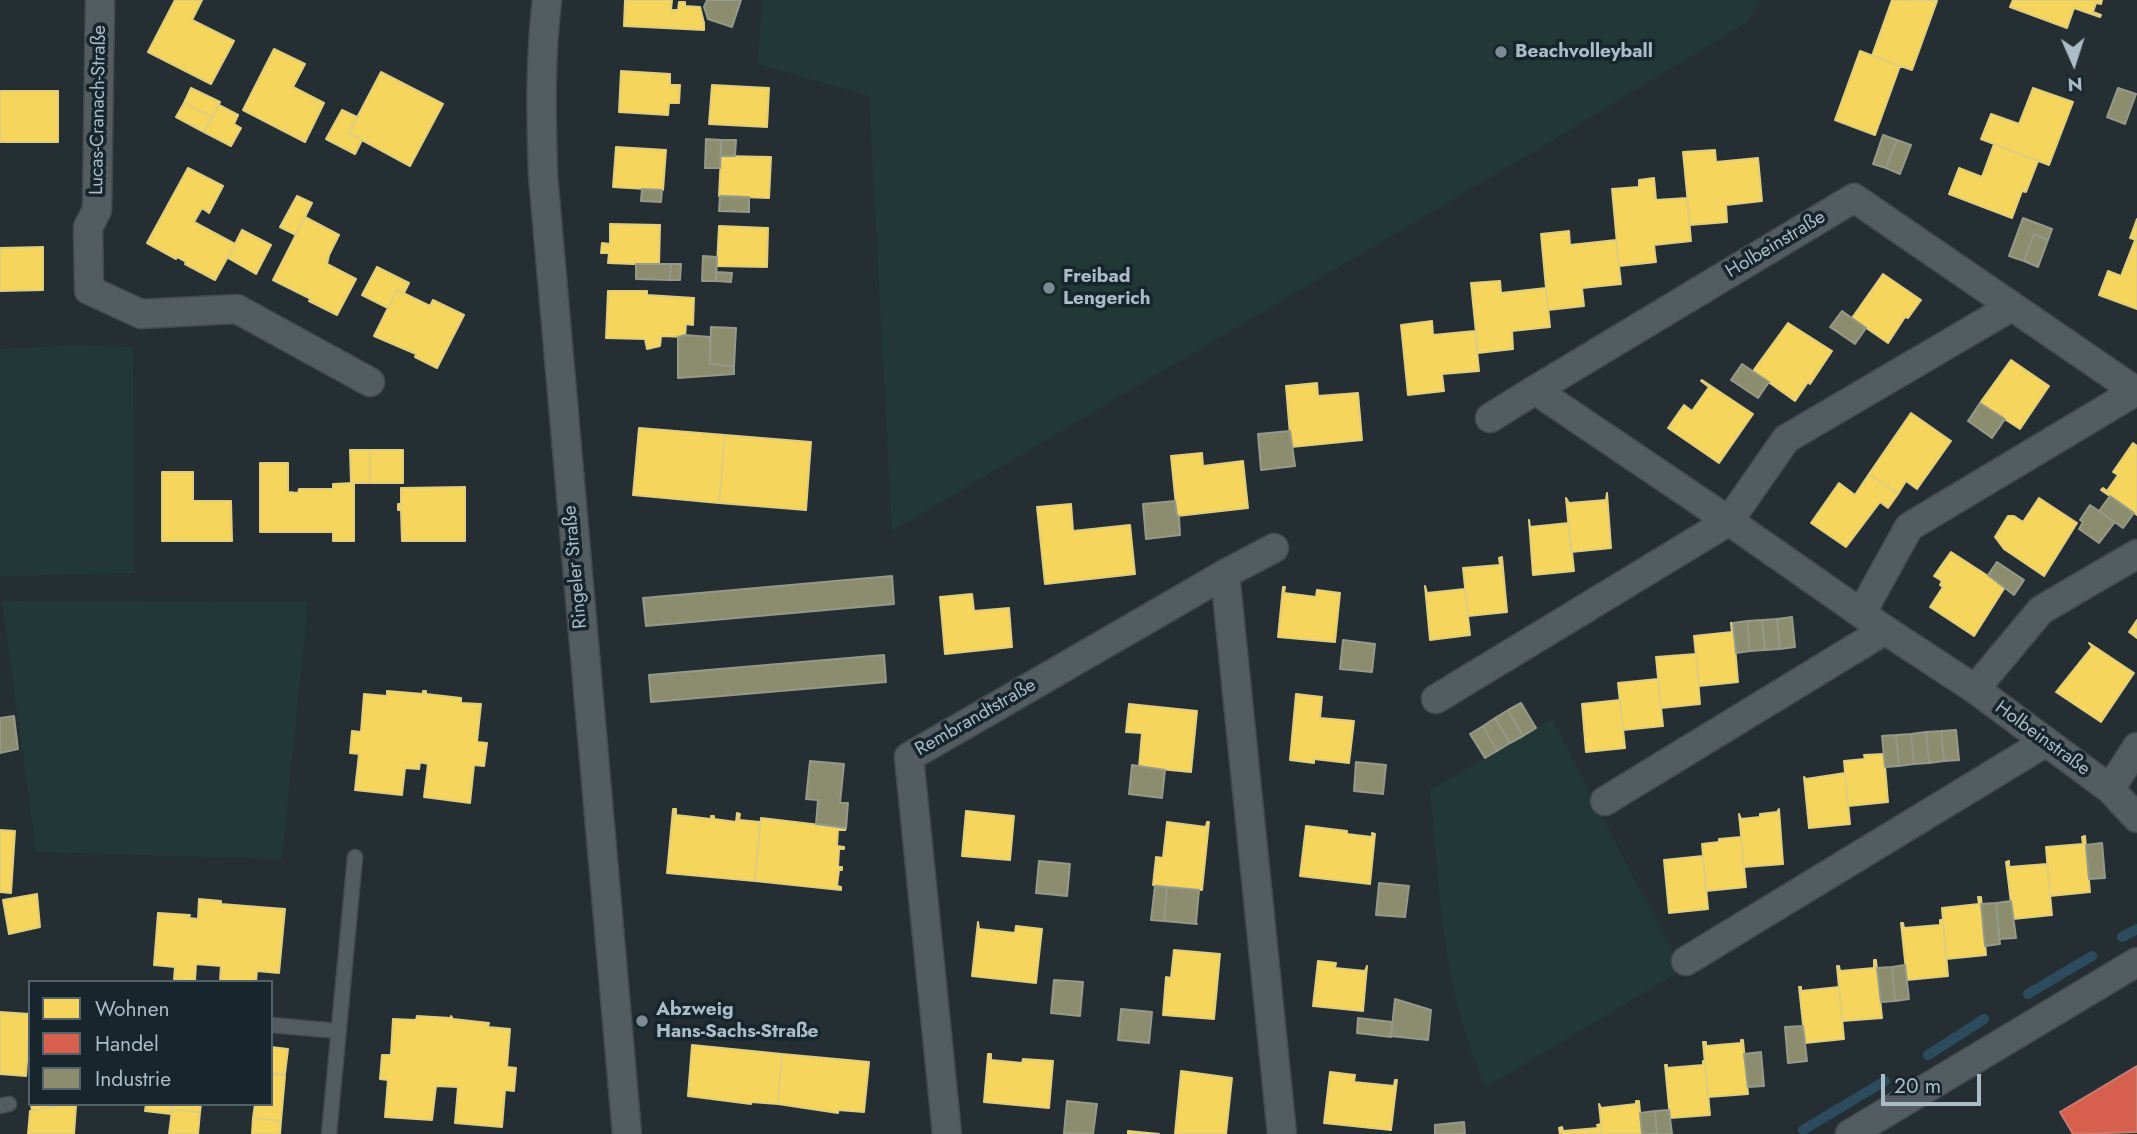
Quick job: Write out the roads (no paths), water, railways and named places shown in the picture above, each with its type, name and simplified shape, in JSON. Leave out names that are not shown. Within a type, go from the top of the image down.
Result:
[{"type":"street","name":"Lucas-Cranach-Straße","points":[[100,0],[97,209],[88,227],[89,290],[141,314],[237,309],[370,382]]},
{"type":"street","name":"Ringeler Straße","points":[[547,0],[541,44],[543,175],[627,1134]]},
{"type":"street","name":"Holbeinstraße","points":[[1490,418],[1854,198],[2136,392],[1909,527],[1862,612]]},
{"type":"street","points":[[1436,699],[1730,520],[1786,439],[2011,307]]},
{"type":"street","name":"Holbeinstraße","points":[[1535,390],[1975,689],[2109,789],[2137,818]]},
{"type":"street","name":"Rembrandtstraße","points":[[947,1134],[909,757],[1225,573],[1274,548]]},
{"type":"street","name":"Holbeinstraße","points":[[1975,689],[2041,610],[2137,554]]},
{"type":"street","points":[[1225,573],[1282,1134]]},
{"type":"street","points":[[1605,801],[1885,630]]},
{"type":"street","points":[[1686,961],[2046,742]]},
{"type":"street","name":"Holbeinstraße","points":[[2109,789],[2137,747]]},
{"type":"street","points":[[1850,1134],[2137,962]]},
{"type":"lane","points":[[329,1134],[355,857]]},
{"type":"lane","points":[[273,1025],[339,1031]]},
{"type":"waterway","points":[[2122,937],[2137,929]]},
{"type":"waterway","points":[[2028,994],[2092,956]]},
{"type":"waterway","points":[[1928,1055],[1984,1019]]},
{"type":"waterway","points":[[1803,1130],[1885,1081]]},
{"type":"place","name":"Beachvolleyball","points":[[1501,52]]},
{"type":"place","name":"Freibad Lengerich","points":[[1049,288]]},
{"type":"place","name":"Abzweig Hans-Sachs-Straße","points":[[642,1021]]}]
